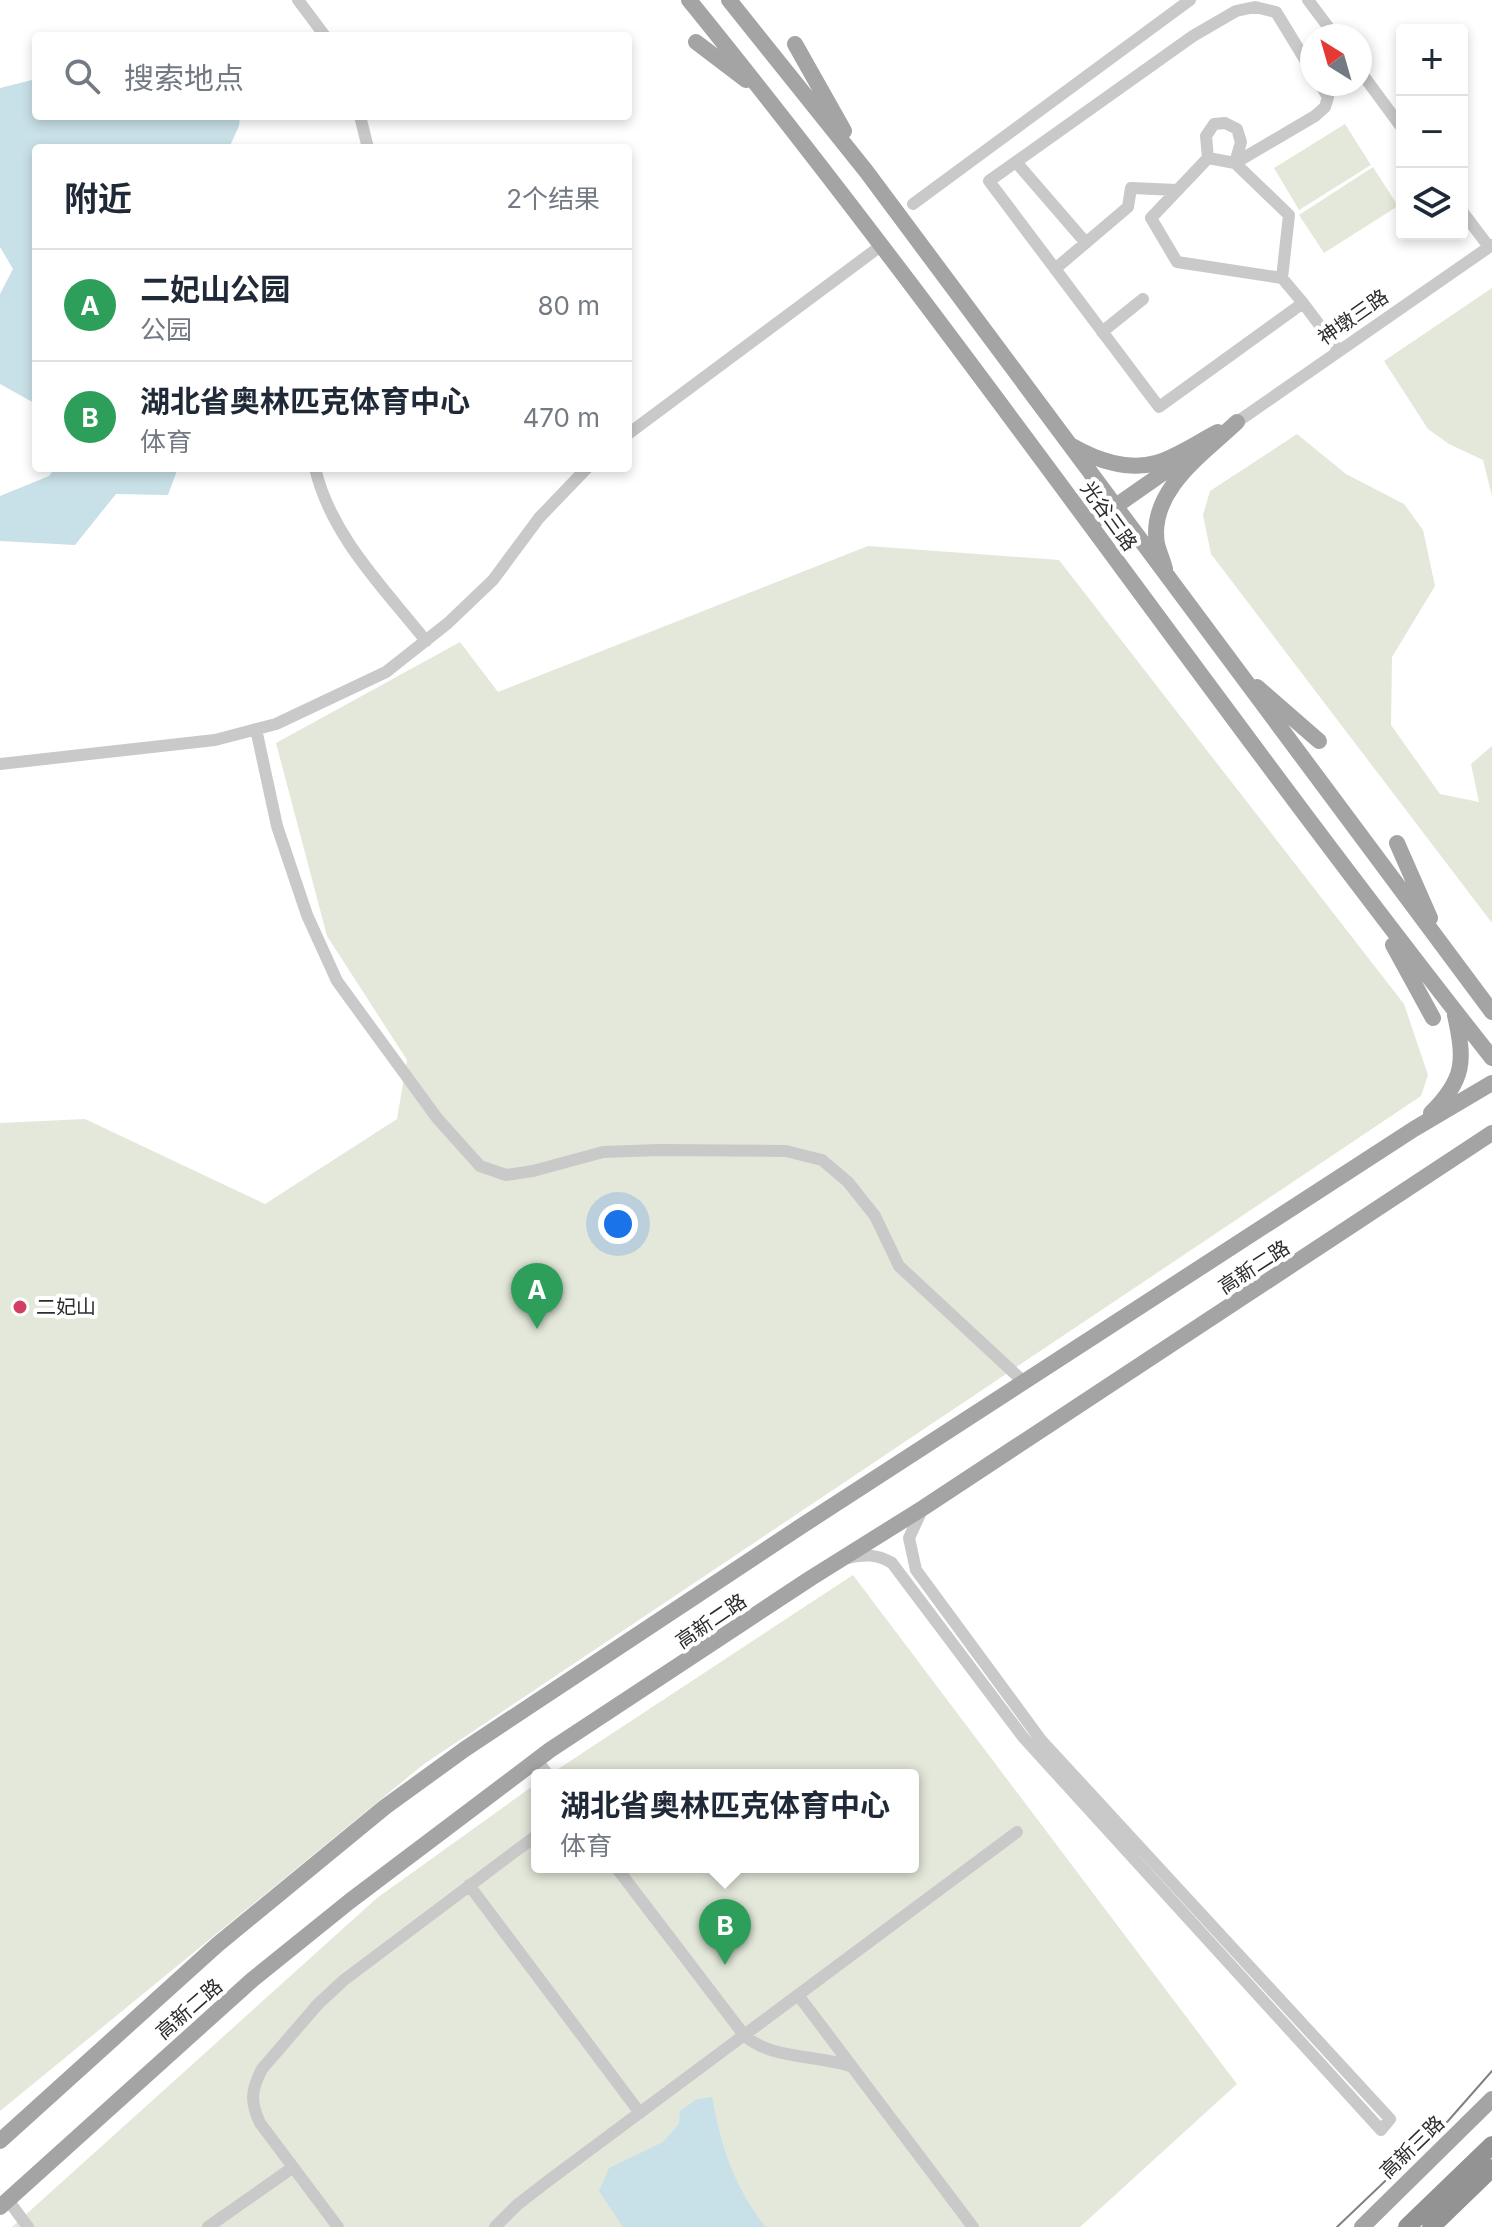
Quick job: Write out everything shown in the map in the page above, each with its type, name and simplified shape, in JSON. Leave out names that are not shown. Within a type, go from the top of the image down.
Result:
[{"type":"highway","points":[[1407,2227],[1492,2145]]},
{"type":"highway","points":[[1431,2227],[1492,2168]]},
{"type":"main road","name":"光谷三路","points":[[689,0],[882,245],[1226,711],[1492,1058]]},
{"type":"main road","name":"光谷三路","points":[[729,0],[866,171],[1492,1012]]},
{"type":"main road","points":[[696,42],[767,97]]},
{"type":"main road","points":[[795,44],[866,171]]},
{"type":"main road","points":[[1065,441],[1092,457],[1125,465],[1156,463],[1237,422]]},
{"type":"main road","points":[[1090,524],[1237,422]]},
{"type":"main road","points":[[1169,581],[1157,543],[1157,519],[1169,489],[1237,422]]},
{"type":"main road","points":[[1231,664],[1319,741]]},
{"type":"main road","points":[[1397,843],[1444,948]]},
{"type":"main road","points":[[1370,901],[1433,1018]]},
{"type":"main road","points":[[1414,1129],[1446,1098],[1458,1080],[1462,1056],[1454,1010]]},
{"type":"main road","name":"高新二路","points":[[0,2141],[217,1945],[385,1807],[465,1749],[800,1527],[1414,1129],[1492,1083]]},
{"type":"main road","name":"高新二路","points":[[4,2203],[252,1980],[350,1901],[537,1760],[1492,1133]]},
{"type":"main road","name":"高新三路","points":[[1362,2227],[1492,2099]]},
{"type":"street","points":[[298,0],[322,32]]},
{"type":"street","points":[[913,204],[1190,0]]},
{"type":"street","points":[[1308,0],[1326,24]]},
{"type":"street","points":[[1300,51],[1276,12],[1255,7],[1236,11],[1193,36],[989,181],[1159,407],[1303,303]]},
{"type":"street","points":[[1372,87],[1396,120]]},
{"type":"street","points":[[1235,163],[1315,116],[1325,107],[1327,96]]},
{"type":"street","points":[[361,120],[367,144]]},
{"type":"street","points":[[1235,163],[1241,142],[1237,129],[1225,123],[1214,124],[1206,136],[1208,158],[1151,218],[1177,262],[1282,278],[1339,351]]},
{"type":"street","points":[[1208,158],[1235,163],[1289,215],[1282,278]]},
{"type":"street","points":[[1016,162],[1086,243]]},
{"type":"street","points":[[1055,269],[1128,207],[1131,188],[1177,190]]},
{"type":"street","points":[[1468,218],[1490,246]]},
{"type":"street","points":[[632,431],[882,245]]},
{"type":"street","name":"神墩三路","points":[[1237,422],[1490,246]]},
{"type":"street","points":[[1102,332],[1143,299]]},
{"type":"street","points":[[316,472],[326,507],[347,542],[426,641]]},
{"type":"street","points":[[0,764],[215,740],[256,729],[318,706],[386,672],[426,641],[493,580],[539,518],[583,472]]},
{"type":"street","points":[[256,729],[277,826],[307,915],[337,981],[437,1118],[480,1166],[506,1175],[603,1152],[659,1150],[786,1151],[822,1160],[848,1182],[875,1216],[899,1266],[1025,1383]]},
{"type":"street","points":[[841,1560],[864,1555],[881,1556],[892,1563],[1023,1737],[1381,2130],[1390,2119],[1041,1740],[1004,1691],[916,1570],[909,1538],[923,1508]]},
{"type":"street","points":[[537,1760],[544,1769]]},
{"type":"street","points":[[495,2227],[517,2205],[1017,1832]]},
{"type":"street","points":[[338,2227],[292,2168],[253,2109],[252,2094],[262,2069],[318,2004],[344,1980],[531,1839]]},
{"type":"street","points":[[621,1873],[744,2035],[763,2049],[850,2066]]},
{"type":"street","points":[[469,1885],[640,2113]]},
{"type":"street","points":[[798,1995],[973,2227]]},
{"type":"street","points":[[208,2227],[292,2168]]},
{"type":"street","points":[[4,2203],[28,2227]]},
{"type":"shaded area","points":[[1345,124],[1371,165],[1299,210],[1274,168]]},
{"type":"shaded area","points":[[1373,167],[1396,203],[1396,207],[1324,253],[1299,215]]},
{"type":"shaded area","points":[[1492,288],[1492,496],[1483,460],[1449,444],[1428,429],[1384,361]]},
{"type":"shaded area","points":[[1297,434],[1346,474],[1404,504],[1423,530],[1435,586],[1392,657],[1391,725],[1440,794],[1479,802],[1471,764],[1492,746],[1492,923],[1211,554],[1203,515],[1210,491]]},
{"type":"shaded area","points":[[868,546],[1059,560],[1404,1004],[1428,1075],[1421,1096],[424,1764],[0,2111],[0,1123],[85,1119],[265,1204],[397,1119],[407,1060],[327,936],[276,743],[460,642],[498,692]]},
{"type":"shaded area","points":[[853,1575],[1237,2084],[1080,2227],[12,2227],[377,1898],[531,1787],[531,1873],[919,1873],[919,1769],[558,1769]]},
{"type":"water","points":[[32,80],[32,120],[240,120],[231,144],[32,144],[32,402],[0,384],[0,294],[13,269],[0,247],[0,88]]},
{"type":"water","points":[[52,472],[177,472],[168,495],[116,494],[75,545],[0,541],[0,496]]},
{"type":"water","points":[[712,2097],[730,2165],[765,2227],[623,2227],[599,2191],[609,2168],[663,2142],[679,2124],[680,2111],[697,2099]]},
{"type":"tram line","points":[[1337,2227],[1448,2121],[1492,2071]]},
{"type":"place","name":"二妃山","points":[[20,1307]]},
{"type":"place","name":"二妃山公园","points":[[537,1329]]},
{"type":"place","name":"湖北省奥林匹克体育中心","points":[[725,1965]]}]
